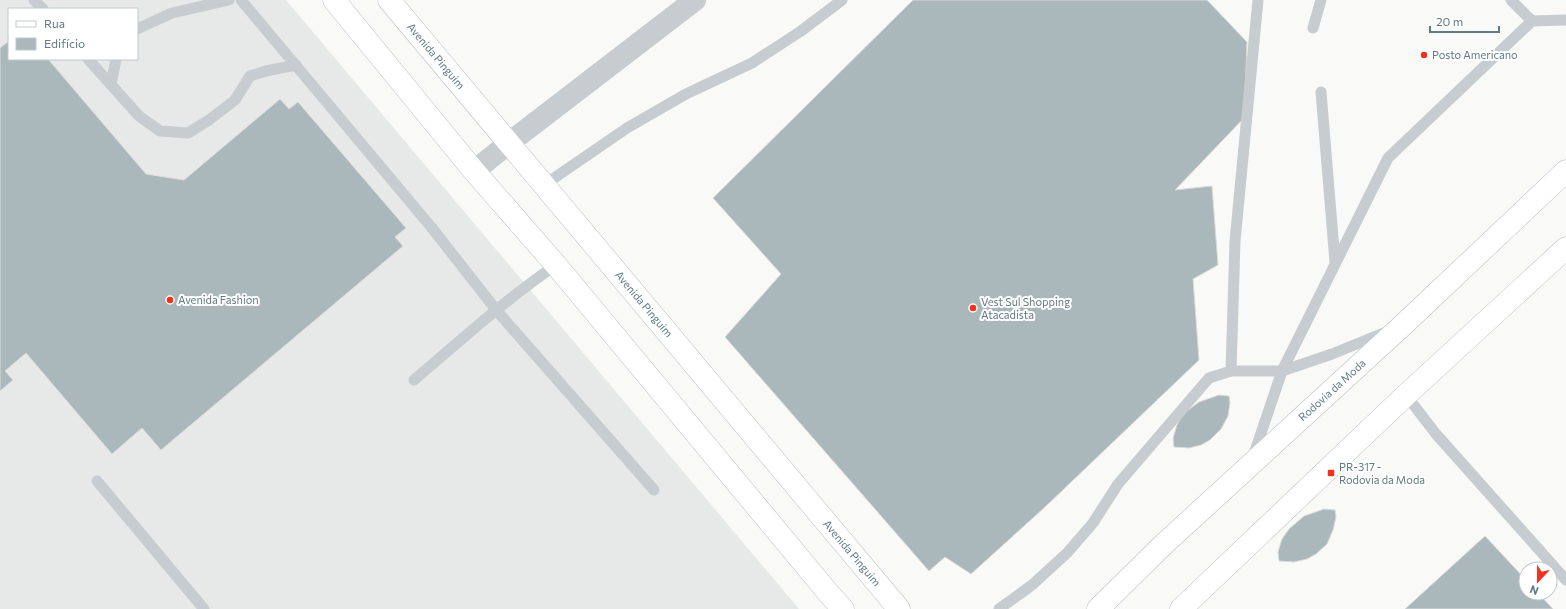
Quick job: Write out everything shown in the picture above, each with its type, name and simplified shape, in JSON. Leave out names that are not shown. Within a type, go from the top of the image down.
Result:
[{"type":"main road","points":[[334,0],[474,171],[556,265],[830,595],[844,609]]},
{"type":"main road","name":"Avenida Pinguim","points":[[389,0],[898,609]]},
{"type":"main road","name":"Rodovia da Moda","points":[[1098,609],[1163,545],[1403,325],[1566,172]]},
{"type":"main road","points":[[1181,609],[1406,395],[1566,248]]},
{"type":"street","points":[[474,171],[695,0]]},
{"type":"lane","points":[[34,0],[41,8]]},
{"type":"lane","points":[[138,29],[172,13],[229,0]]},
{"type":"lane","points":[[241,0],[432,228],[497,311],[654,490]]},
{"type":"lane","points":[[544,185],[627,128],[686,94],[752,63],[801,31],[842,0]]},
{"type":"lane","points":[[1231,371],[1235,241],[1258,0]]},
{"type":"lane","points":[[1312,28],[1321,0]]},
{"type":"lane","points":[[1511,0],[1532,21]]},
{"type":"lane","points":[[1250,465],[1282,371],[1388,158],[1532,21],[1566,20]]},
{"type":"lane","points":[[89,60],[139,116],[160,131],[188,133],[209,120],[234,100],[250,76],[266,70],[296,65]]},
{"type":"lane","points":[[111,85],[116,60]]},
{"type":"lane","points":[[1321,92],[1336,263]]},
{"type":"lane","points":[[414,380],[524,287],[556,265]]},
{"type":"lane","points":[[999,609],[1032,585],[1067,553],[1093,523],[1118,484],[1209,378],[1231,371],[1282,371],[1332,354],[1403,325]]},
{"type":"lane","points":[[1406,395],[1436,434],[1566,580]]},
{"type":"lane","points":[[97,481],[204,609]]},
{"type":"shaded area","points":[[0,0],[286,0],[799,609],[0,609]]},
{"type":"building","name":"Vest Sul Shopping Atacadista","points":[[913,0],[1207,0],[1247,42],[1244,118],[1175,190],[1212,186],[1218,265],[1193,279],[1199,360],[1045,507],[971,574],[945,557],[929,571],[725,337],[781,274],[713,198]]},
{"type":"building","name":"Avenida Fashion","points":[[8,42],[8,60],[49,60],[146,174],[184,180],[280,99],[289,109],[298,102],[406,228],[395,237],[403,246],[161,450],[142,428],[112,454],[26,353],[5,371],[13,380],[0,391],[0,48]]},
{"type":"building","points":[[1219,395],[1229,396],[1230,403],[1228,416],[1221,429],[1210,440],[1201,445],[1189,448],[1174,447],[1173,438],[1177,425],[1183,414],[1199,402]]},
{"type":"building","points":[[1324,509],[1335,510],[1336,517],[1333,530],[1327,544],[1316,554],[1307,559],[1294,562],[1279,561],[1278,552],[1282,539],[1289,529],[1304,516]]},
{"type":"building","points":[[1485,536],[1518,571],[1518,601],[1546,601],[1553,609],[1405,609]]},
{"type":"place","name":"Posto Americano","points":[[1424,55]]},
{"type":"place","name":"Avenida Fashion","points":[[170,300]]},
{"type":"place","name":"Vest Sul Shopping Atacadista","points":[[973,308]]},
{"type":"place","name":"PR-317 - Rodovia da Moda","points":[[1331,473]]}]
